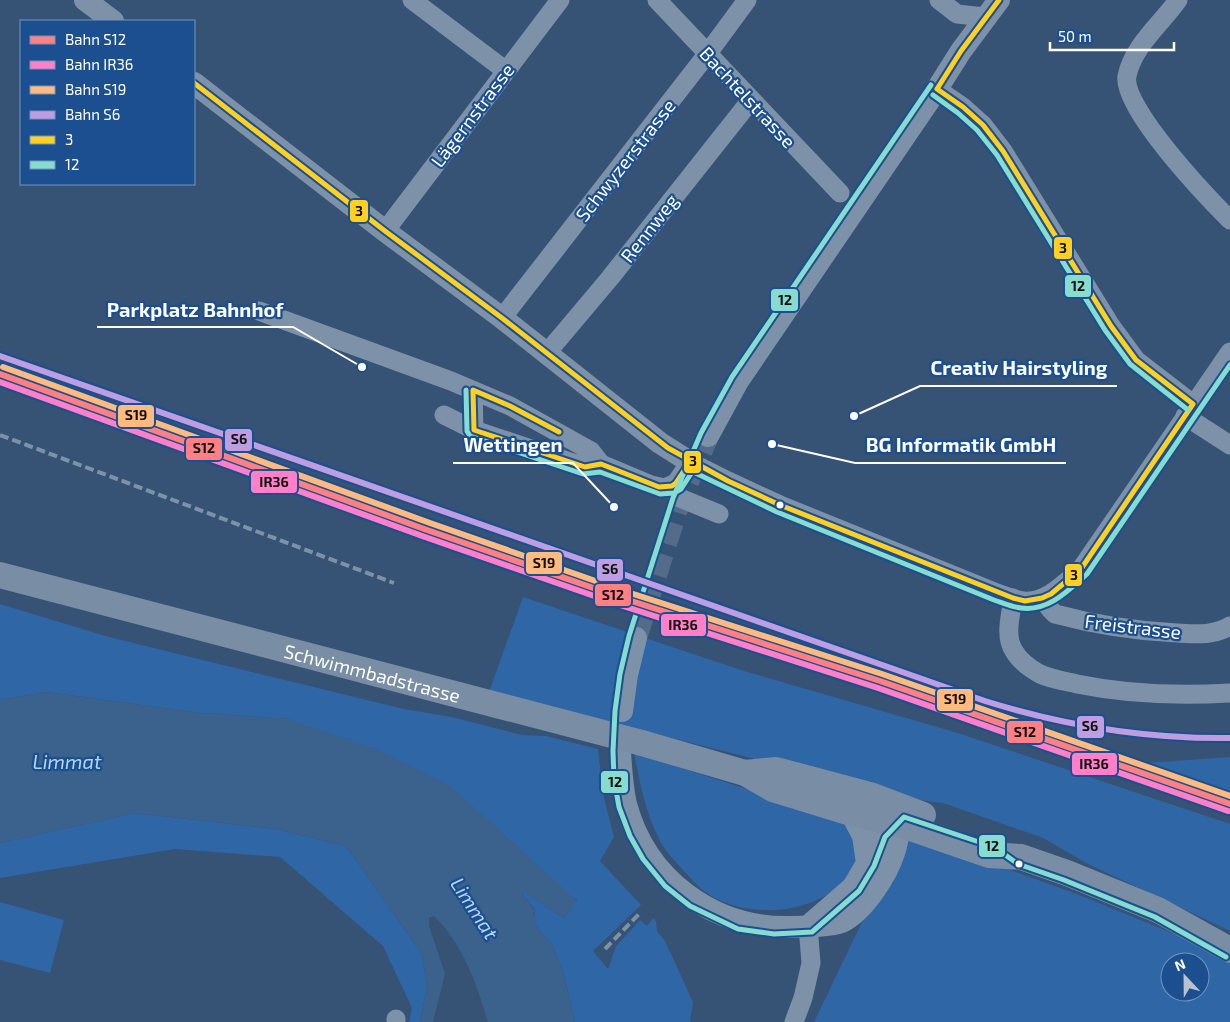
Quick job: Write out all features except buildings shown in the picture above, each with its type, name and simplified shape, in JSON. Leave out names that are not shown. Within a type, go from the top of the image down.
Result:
[{"type":"main road","name":"Schwimmbadstrasse","points":[[0,575],[633,740],[745,772],[773,789],[851,813],[897,818],[998,840],[1022,857],[1158,910],[1230,950]]},
{"type":"main road","name":"Schwimmbadstrasse","points":[[745,772],[776,770],[870,795],[897,818],[932,837],[989,855],[1022,857]]},
{"type":"street","points":[[412,0],[506,71]]},
{"type":"street","name":"Lägernstrasse","points":[[385,231],[560,0]]},
{"type":"street","name":"Bachtelstrasse","points":[[657,0],[840,193]]},
{"type":"street","name":"Schwyzerstrasse","points":[[502,318],[747,0]]},
{"type":"street","points":[[708,436],[738,381],[938,89],[985,17],[999,0]]},
{"type":"street","points":[[1178,0],[1137,52],[1127,77],[1129,93],[1136,108],[1178,163],[1230,220]]},
{"type":"street","points":[[939,1],[957,14],[985,17]]},
{"type":"street","points":[[195,84],[385,231],[502,318],[660,443],[690,462],[728,482],[780,505],[1013,598],[1025,601],[1042,598],[1051,594],[1081,569],[1230,352]]},
{"type":"street","points":[[938,89],[963,107],[983,125],[1002,151],[1110,326],[1136,360],[1189,410],[1230,445]]},
{"type":"street","name":"Rennweg","points":[[546,354],[610,278],[751,100]]},
{"type":"street","points":[[259,311],[473,390],[510,406],[591,451],[601,464],[651,486],[659,488],[672,486],[683,475],[690,462]]},
{"type":"street","points":[[473,390],[474,430]]},
{"type":"street","points":[[444,414],[474,430],[585,467],[601,464]]},
{"type":"street","points":[[672,486],[680,498],[719,514]]},
{"type":"street","points":[[1013,598],[1008,633],[1010,643],[1018,656],[1038,673],[1057,680],[1102,689],[1160,693],[1230,693]]},
{"type":"street","name":"Freistrasse","points":[[1042,598],[1055,614],[1116,628],[1148,632],[1202,634],[1220,632],[1230,626]]},
{"type":"street","points":[[622,711],[627,675],[636,638]]},
{"type":"street","points":[[620,751],[621,778],[626,805],[637,833],[649,855],[670,881],[694,900],[740,922],[774,927],[842,922],[851,916],[879,885],[894,852],[897,818]]},
{"type":"street","points":[[851,813],[863,836],[867,863]]},
{"type":"street","points":[[808,926],[853,887],[867,863],[879,833],[897,818]]},
{"type":"street","points":[[894,852],[932,837]]},
{"type":"street","points":[[794,1022],[803,998],[811,963],[808,926]]},
{"type":"shaded area","points":[[523,597],[744,671],[958,733],[1230,824],[1230,931],[1088,864],[1043,838],[943,803],[902,798],[489,692]]},
{"type":"shaded area","points":[[0,604],[109,637],[404,709],[452,717],[522,735],[546,736],[598,749],[603,794],[614,837],[600,861],[641,905],[593,951],[608,969],[616,946],[640,920],[647,926],[653,918],[656,921],[657,931],[665,941],[693,1002],[690,1022],[575,1022],[563,971],[552,945],[533,922],[535,910],[522,894],[524,892],[564,918],[577,900],[289,719],[201,713],[46,692],[0,700]]},
{"type":"shaded area","points":[[634,753],[834,817],[850,827],[858,837],[857,857],[854,867],[841,884],[823,897],[802,905],[780,910],[756,910],[733,905],[713,897],[696,884],[671,857],[661,842],[646,805]]},
{"type":"shaded area","points":[[1230,757],[1230,793],[1145,763]]},
{"type":"shaded area","points":[[135,813],[276,829],[346,846],[422,954],[427,987],[420,1022],[409,1022],[412,1008],[383,946],[280,857],[175,849],[0,878],[0,843]]},
{"type":"shaded area","points":[[910,834],[1077,894],[1211,949],[1230,961],[1230,1022],[814,1022],[862,922],[893,882]]},
{"type":"shaded area","points":[[0,902],[64,920],[50,973],[0,960]]},
{"type":"water","name":"Limmat","points":[[46,692],[201,713],[289,719],[378,750],[452,787],[577,901],[564,918],[524,892],[522,894],[535,911],[533,915],[537,919],[533,922],[552,945],[563,971],[575,1022],[488,1022],[474,980],[461,952],[434,916],[429,918],[429,926],[445,974],[433,1022],[420,1022],[427,987],[422,954],[346,846],[276,829],[135,813],[0,843],[0,700]]},
{"type":"tunnel","points":[[636,638],[680,500],[708,436]]},
{"type":"railway","points":[[0,435],[394,583]]},
{"type":"railway","points":[[605,949],[641,912]]},
{"type":"rail line","name":"S6","points":[[0,356],[985,701],[1045,717],[1106,729],[1168,736],[1230,738]]},
{"type":"rail line","name":"S19","points":[[3,367],[430,523],[624,591],[882,674],[1230,796]]},
{"type":"rail line","name":"S12","points":[[0,374],[427,530],[622,598],[880,681],[1230,804]]},
{"type":"rail line","name":"IR36","points":[[0,382],[425,537],[620,605],[878,688],[1228,811]]},
{"type":"transit line","name":"3","points":[[937,89],[961,51],[999,0]]},
{"type":"transit line","name":"3","points":[[195,84],[385,231],[502,318],[668,448],[728,481],[780,505],[1013,598],[1025,601],[1042,598],[1051,594],[1081,569],[1193,404]]},
{"type":"transit line","name":"12","points":[[931,85],[732,377],[701,433],[673,498],[629,636],[620,674],[615,711],[613,751],[614,779],[619,807],[630,836],[643,859],[665,886],[690,906],[738,929],[774,934],[812,932],[859,891],[874,866],[885,837],[904,817],[994,847],[1018,864],[1064,880],[1155,917],[1226,957]]},
{"type":"transit line","name":"3","points":[[937,89],[963,107],[983,125],[1003,151],[1111,326],[1136,360],[1193,404]]},
{"type":"transit line","name":"12","points":[[933,95],[977,130],[997,155],[1105,330],[1130,364],[1188,410]]},
{"type":"transit line","name":"12","points":[[687,469],[777,512],[994,600],[1021,608],[1040,607],[1073,587],[1087,574],[1230,365]]},
{"type":"transit line","name":"12","points":[[466,390],[467,431],[470,436],[583,474],[600,472],[660,494],[674,493],[681,489],[696,466]]},
{"type":"transit line","name":"3","points":[[559,432],[510,406],[473,390],[474,430],[585,467],[601,464],[659,487],[672,486],[676,483],[690,462]]},
{"type":"place","name":"Parkplatz Bahnhof","points":[[362,367]]},
{"type":"place","name":"Creativ Hairstyling","points":[[854,416]]},
{"type":"place","name":"BG Informatik GmbH","points":[[772,444]]},
{"type":"place","name":"Wettingen","points":[[614,507]]}]
